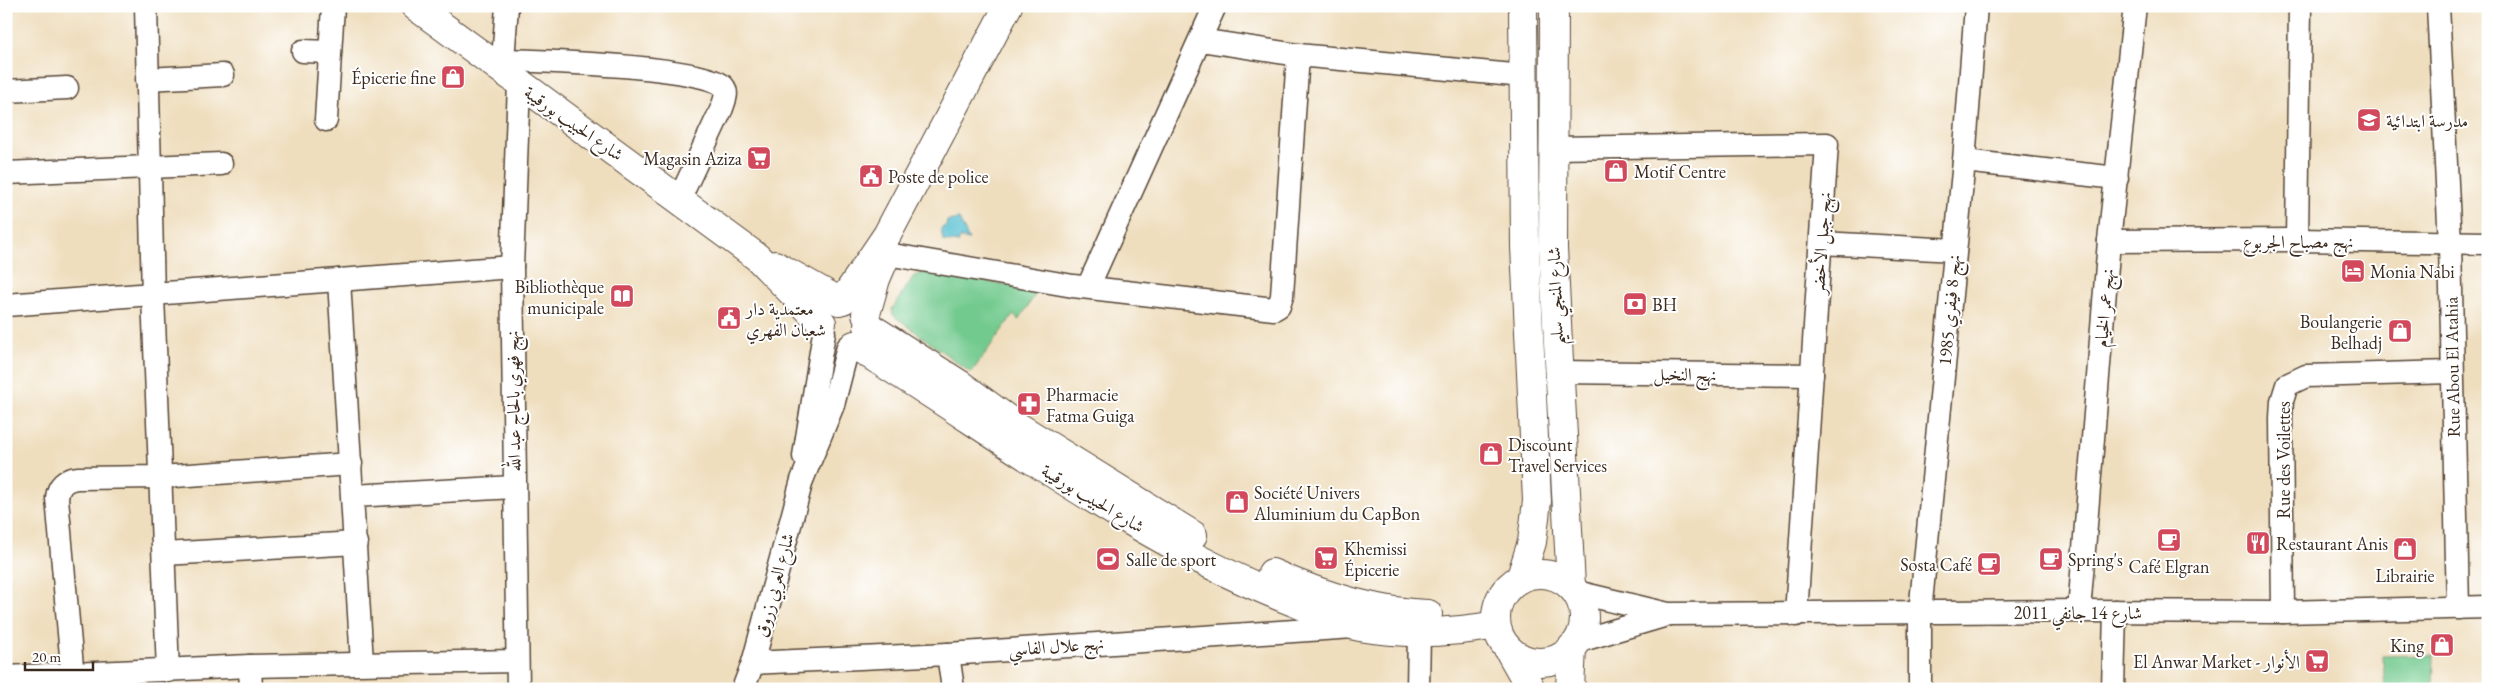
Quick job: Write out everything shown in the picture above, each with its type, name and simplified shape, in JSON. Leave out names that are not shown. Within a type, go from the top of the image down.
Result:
[{"type":"main road","name":"شارع الحبيب بورقيبة","points":[[415,6],[757,257],[823,328]]},
{"type":"main road","points":[[913,186],[876,279],[859,333],[838,346],[830,341],[823,328],[828,308],[841,300],[887,235],[1008,6]]},
{"type":"main road","name":"شارع المنجي سليم","points":[[1521,577],[1532,542],[1536,501],[1525,247],[1523,6]]},
{"type":"main road","name":"شارع المنجي سليم","points":[[1554,6],[1553,248],[1558,372],[1574,589]]},
{"type":"main road","name":"شارع الحبيب بورقيبة","points":[[757,257],[786,269],[841,300]]},
{"type":"main road","points":[[841,300],[858,304],[859,333]]},
{"type":"main road","name":"شارع الحبيب بورقيبة","points":[[859,333],[1193,535],[1285,579],[1356,603],[1405,613],[1459,613],[1496,616]]},
{"type":"main road","name":"شارع الحبيب بورقيبة","points":[[859,333],[924,388],[1032,461],[1178,548],[1256,587],[1359,627],[1419,632],[1447,632],[1496,616]]},
{"type":"main road","points":[[1531,689],[1510,652],[1500,640],[1496,616],[1508,586],[1521,577],[1538,573],[1556,576],[1574,589],[1585,616],[1584,629],[1575,644],[1570,689]]},
{"type":"main road","points":[[1510,652],[1521,659],[1534,663],[1548,662],[1575,644]]},
{"type":"street","points":[[146,6],[153,296],[168,671]]},
{"type":"street","points":[[326,120],[333,6]]},
{"type":"street","points":[[506,6],[503,60],[519,84]]},
{"type":"street","points":[[1088,287],[1215,6]]},
{"type":"street","name":"نهج 8 فيفري 1985","points":[[1920,689],[1920,613],[1964,161],[1976,6]]},
{"type":"street","name":"نهج عمر الخيام","points":[[2079,611],[2109,241],[2135,6]]},
{"type":"street","points":[[2297,240],[2300,6]]},
{"type":"street","name":"Rue Abou El Atahia","points":[[2438,6],[2450,243],[2458,608]]},
{"type":"street","points":[[1200,40],[1298,55],[1524,76]]},
{"type":"street","points":[[303,51],[330,52]]},
{"type":"street","points":[[887,254],[1088,287],[1251,308],[1274,309],[1279,306],[1282,296],[1298,55]]},
{"type":"street","points":[[503,60],[588,63],[693,74],[714,80],[724,87],[726,94],[722,108],[680,200]]},
{"type":"street","points":[[147,79],[223,75]]},
{"type":"street","name":"نهج فهري بالحاج عبد الله","points":[[518,689],[512,267],[519,84]]},
{"type":"street","points":[[6,90],[67,88]]},
{"type":"street","name":"نهج جبل الأخضر","points":[[1553,148],[1827,144],[1796,615]]},
{"type":"street","points":[[1964,161],[2117,178]]},
{"type":"street","points":[[6,173],[221,164]]},
{"type":"street","name":"نهج مصباح الجربوع","points":[[2109,241],[2297,240],[2488,243]]},
{"type":"street","points":[[1821,243],[1955,250]]},
{"type":"street","points":[[6,305],[153,296],[512,267]]},
{"type":"street","points":[[339,280],[362,663]]},
{"type":"street","name":"شارع العربي زروق","points":[[802,480],[806,438],[823,328]]},
{"type":"street","name":"شارع العربي زروق","points":[[743,689],[753,663],[802,480],[859,333]]},
{"type":"street","name":"نهج النخيل","points":[[1558,372],[1812,375]]},
{"type":"street","name":"Rue des Voilettes","points":[[2283,612],[2281,418],[2282,401],[2287,385],[2306,376],[2452,372]]},
{"type":"street","points":[[73,682],[57,498],[59,488],[72,478],[160,477],[351,464]]},
{"type":"street","points":[[353,496],[514,487]]},
{"type":"street","points":[[164,554],[356,543]]},
{"type":"street","points":[[1574,589],[1668,614]]},
{"type":"street","name":"شارع 14 جانفي 2011","points":[[1668,614],[1796,615],[2079,611],[2283,612],[2488,607]]},
{"type":"street","points":[[2113,689],[2115,611]]},
{"type":"street","points":[[1575,644],[1668,614]]},
{"type":"street","name":"نهج علال الفاسي","points":[[753,663],[948,654],[1359,627]]},
{"type":"street","points":[[1418,689],[1419,632]]},
{"type":"street","points":[[948,654],[953,689]]},
{"type":"street","points":[[6,677],[73,682],[168,671],[250,666],[517,661]]},
{"type":"street","points":[[250,666],[252,689]]},
{"type":"green space","points":[[925,272],[1038,290],[1019,320],[1013,315],[971,373],[893,315],[892,309],[914,276]]},
{"type":"green space","points":[[2434,655],[2433,689],[2385,689],[2383,656]]},
{"type":"water","points":[[959,219],[969,240],[960,238],[958,243],[943,241],[941,228],[946,226],[947,221]]},
{"type":"place","name":"Épicerie fine","points":[[453,77]]},
{"type":"place","name":"مدرسة ابتدائية","points":[[2369,120]]},
{"type":"place","name":"Magasin Aziza","points":[[759,158]]},
{"type":"place","name":"Motif Centre","points":[[1616,171]]},
{"type":"place","name":"Poste de police","points":[[871,176]]},
{"type":"place","name":"Monia Nabi","points":[[2353,271]]},
{"type":"place","name":"Bibliothèque municipale","points":[[622,296]]},
{"type":"place","name":"BH","points":[[1635,304]]},
{"type":"place","name":"معتمدية دار شعبان الفهري","points":[[729,318]]},
{"type":"place","name":"Boulangerie Belhadj","points":[[2400,331]]},
{"type":"place","name":"Pharmacie Fatma Guiga","points":[[1029,404]]},
{"type":"place","name":"Discount Travel Services","points":[[1491,454]]},
{"type":"place","name":"Société Univers Aluminium du CapBon","points":[[1237,502]]},
{"type":"place","name":"Café Elgran","points":[[2169,540]]},
{"type":"place","name":"Restaurant Anis","points":[[2258,543]]},
{"type":"place","name":"Librairie","points":[[2405,549]]},
{"type":"place","name":"Khemissi Épicerie","points":[[1326,558]]},
{"type":"place","name":"Salle de sport","points":[[1108,559]]},
{"type":"place","name":"Spring's","points":[[2051,559]]},
{"type":"place","name":"Sosta Café","points":[[1989,564]]},
{"type":"place","name":"King","points":[[2442,645]]},
{"type":"place","name":"El Anwar Market - الأنوار","points":[[2317,661]]}]
